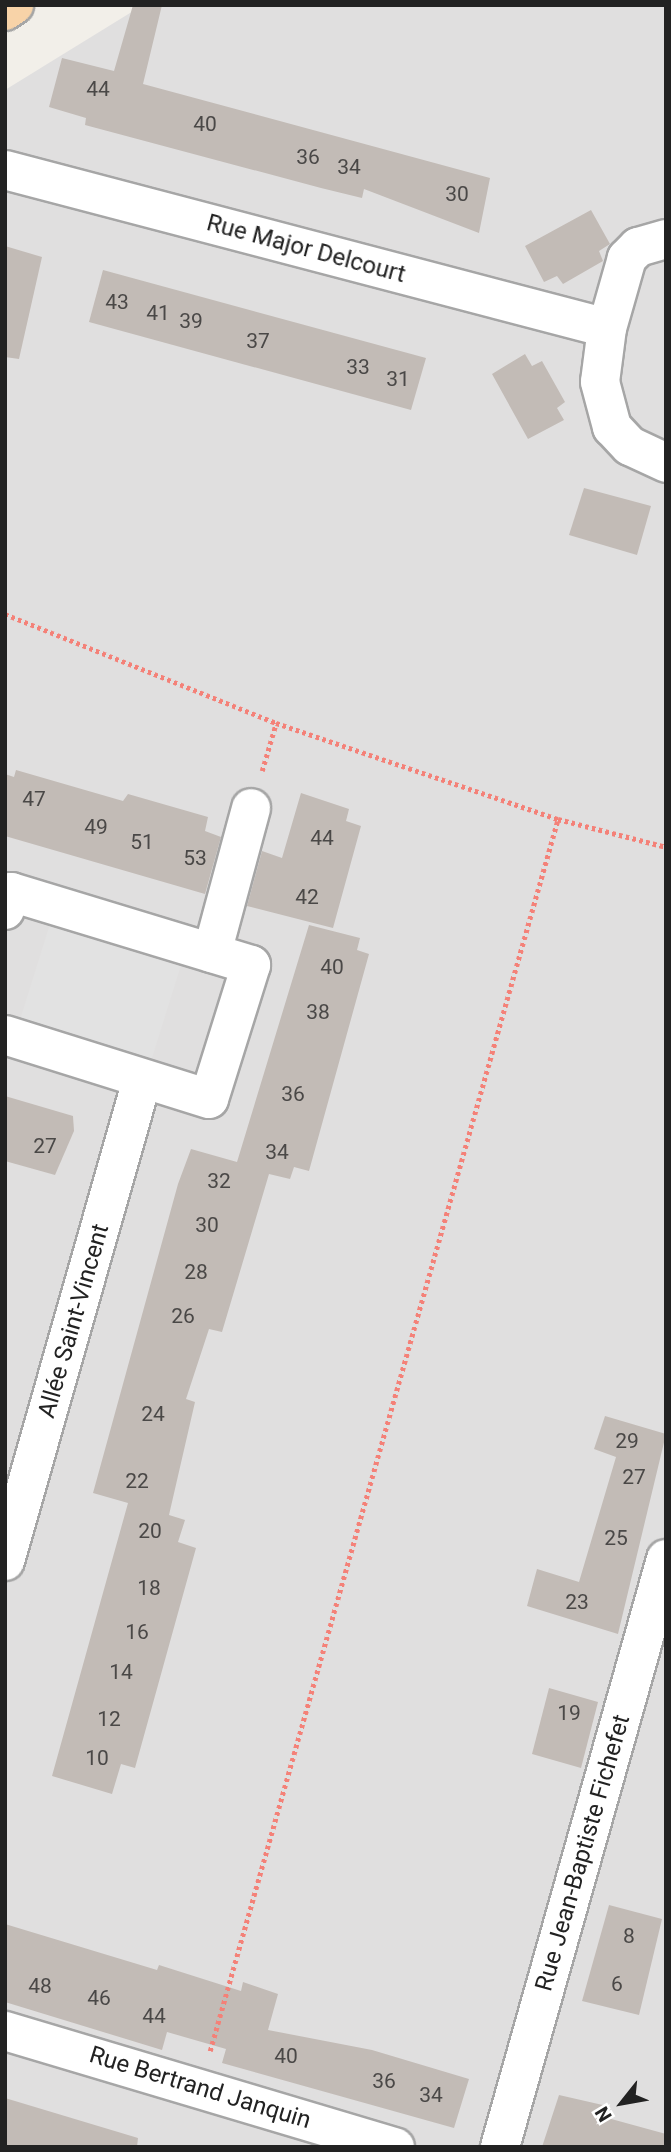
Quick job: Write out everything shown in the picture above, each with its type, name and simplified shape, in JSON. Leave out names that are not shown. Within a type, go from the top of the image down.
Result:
[{"type":"main road","points":[[5,10],[14,5]]},
{"type":"street","name":"Rue Major Delcourt","points":[[5,170],[607,328]]},
{"type":"street","points":[[666,239],[638,247],[627,258],[607,328],[600,382],[612,427],[630,446],[666,463]]},
{"type":"street","points":[[212,953],[251,808]]},
{"type":"street","points":[[5,910],[11,892],[251,965],[209,1099],[142,1081],[5,1035]]},
{"type":"street","name":"Allée Saint-Vincent","points":[[5,1561],[142,1081]]},
{"type":"street","name":"Rue Jean-Baptiste Fichefet","points":[[500,2147],[666,1559]]},
{"type":"street","name":"Rue Bertrand Janquin","points":[[5,2031],[200,2086],[395,2147]]},
{"type":"path","points":[[5,614],[276,723],[558,819],[666,847]]},
{"type":"path","points":[[251,808],[276,723]]},
{"type":"path","points":[[200,2086],[558,819]]},
{"type":"shaded area","points":[[143,5],[666,5],[666,2147],[5,2147],[5,90]]},
{"type":"shaded area","points":[[50,924],[181,965],[151,1061],[20,1020]]},
{"type":"building","points":[[133,5],[162,5],[143,84],[490,178],[479,233],[364,189],[362,198],[321,188],[85,125],[86,118],[49,107],[62,58],[114,71]]},
{"type":"building","points":[[591,210],[610,244],[599,251],[603,261],[563,284],[557,276],[544,282],[525,246]]},
{"type":"building","points":[[5,246],[42,257],[19,359],[5,357]]},
{"type":"building","points":[[103,270],[426,358],[411,410],[89,322]]},
{"type":"building","points":[[525,354],[532,366],[542,361],[565,402],[557,408],[564,420],[528,439],[492,374]]},
{"type":"building","points":[[584,488],[651,506],[637,555],[569,535]]},
{"type":"building","points":[[16,770],[123,801],[128,794],[208,817],[205,831],[221,837],[205,894],[5,836],[5,774],[14,777]]},
{"type":"building","points":[[301,793],[349,809],[346,821],[361,826],[333,928],[247,906],[262,851],[282,858]]},
{"type":"building","points":[[309,925],[360,938],[357,950],[369,954],[309,1171],[294,1167],[290,1179],[269,1174],[222,1332],[209,1329],[186,1399],[195,1402],[169,1515],[185,1520],[178,1542],[196,1548],[135,1768],[121,1764],[112,1794],[52,1776],[128,1503],[93,1493],[178,1184],[191,1149],[237,1162]]},
{"type":"building","points":[[5,1096],[73,1116],[74,1131],[55,1175],[5,1161]]},
{"type":"building","points":[[605,1416],[666,1434],[618,1634],[527,1606],[537,1569],[579,1582],[616,1457],[594,1449]]},
{"type":"building","points":[[549,1688],[598,1702],[581,1768],[532,1754]]},
{"type":"building","points":[[609,1905],[662,1919],[639,2015],[582,2001]]},
{"type":"building","points":[[5,1924],[157,1970],[159,1965],[241,1991],[243,1982],[278,1994],[268,2030],[372,2050],[469,2079],[454,2128],[222,2063],[226,2049],[167,2032],[162,2050],[5,2002]]},
{"type":"building","points":[[559,2095],[607,2106],[604,2117],[666,2134],[666,2147],[542,2147]]},
{"type":"building","points":[[5,2098],[138,2138],[137,2147],[5,2147]]}]
